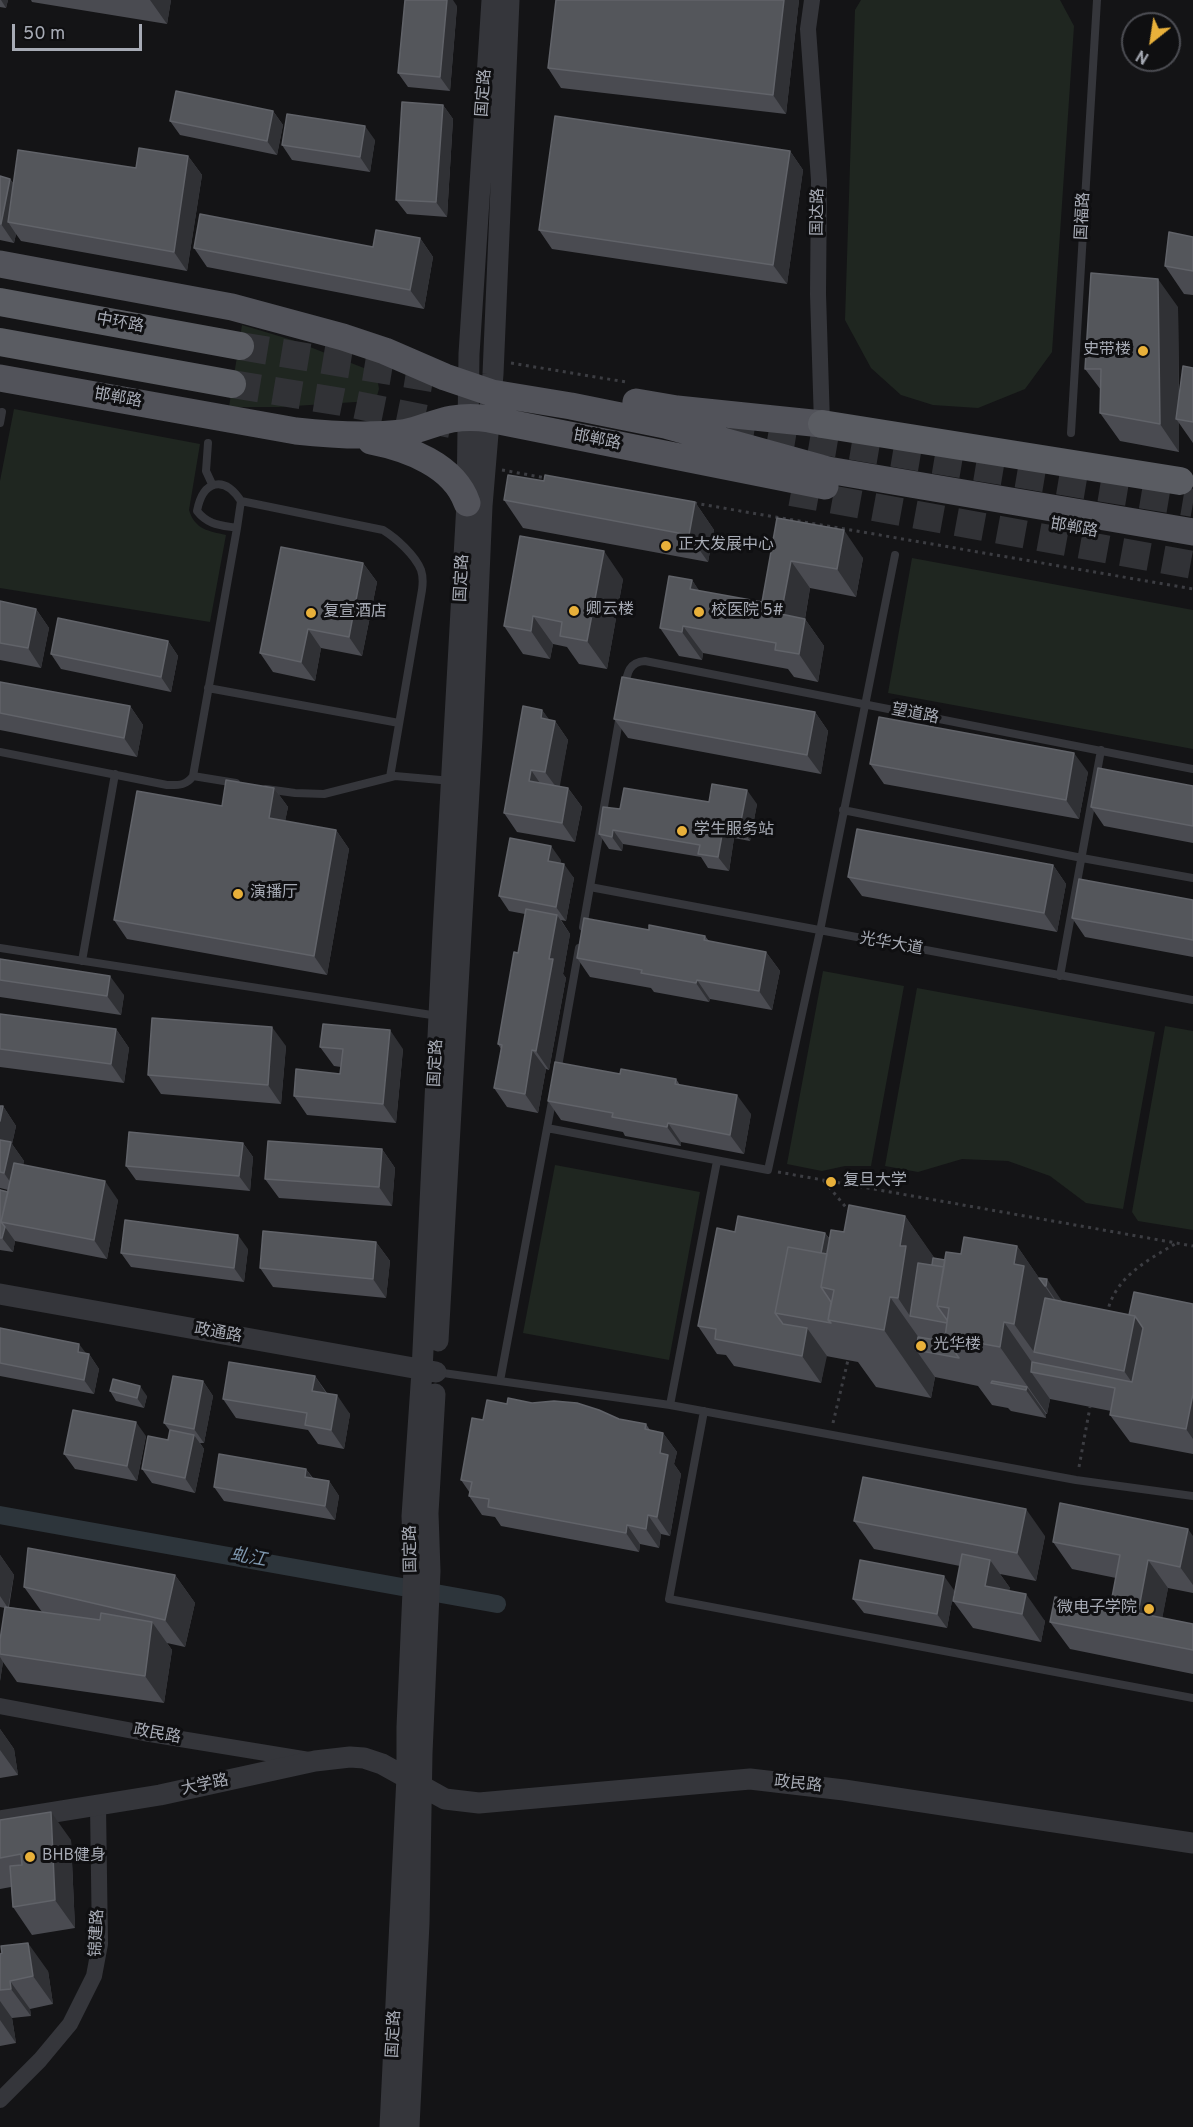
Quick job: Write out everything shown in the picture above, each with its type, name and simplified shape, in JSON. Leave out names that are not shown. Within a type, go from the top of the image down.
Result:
[{"type":"highway","name":"中环路","points":[[0,302],[240,346]]},
{"type":"highway","points":[[0,342],[232,384]]},
{"type":"highway","points":[[822,424],[1180,480]]},
{"type":"main road","name":"邯郸路","points":[[0,264],[232,307],[343,337],[385,351],[480,393],[775,478],[1193,549]]},
{"type":"main road","name":"邯郸路","points":[[0,378],[296,431],[334,435],[374,436],[405,432],[449,419],[480,393],[677,409],[822,424]]},
{"type":"main road","name":"邯郸路","points":[[480,393],[665,425],[828,470],[1193,532]]},
{"type":"main road","points":[[334,435],[374,442],[437,466],[458,484],[467,503]]},
{"type":"street","name":"国定路","points":[[390,2127],[415,1781],[422,1570],[412,1516],[429,1371],[485,467],[480,393],[492,0]]},
{"type":"street","name":"国定路","points":[[429,1371],[439,1016],[467,503],[480,393],[509,0]]},
{"type":"street","name":"国达路","points":[[812,0],[808,30],[819,180],[818,294],[822,424]]},
{"type":"street","name":"政通路","points":[[0,1294],[429,1371]]},
{"type":"street","name":"政民路","points":[[0,1706],[144,1734],[315,1761]]},
{"type":"street","name":"大学路","points":[[0,1821],[160,1796],[315,1761],[350,1757],[364,1758],[415,1781]]},
{"type":"street","name":"政民路","points":[[415,1781],[445,1798],[479,1803],[750,1779],[856,1791],[1193,1843]]},
{"type":"street","name":"国定路","points":[[409,2127],[419,1923],[415,1781]]},
{"type":"street","name":"锦建路","points":[[0,2100],[40,2060],[70,2024],[94,1976],[100,1944],[98,1806]]},
{"type":"lane","name":"国福路","points":[[1071,433],[1097,0]]},
{"type":"lane","points":[[0,423],[2,412]]},
{"type":"lane","points":[[208,443],[206,471],[212,484]]},
{"type":"lane","points":[[237,528],[212,524],[203,519],[197,511],[199,501],[212,484],[228,487],[241,501],[383,530],[403,547],[420,568],[423,590],[390,777]]},
{"type":"lane","points":[[0,752],[167,784],[183,785],[189,782],[193,776],[241,501]]},
{"type":"lane","points":[[547,1128],[768,1170],[820,932],[895,555]]},
{"type":"lane","name":"望道路","points":[[623,696],[627,674],[631,666],[636,662],[645,662],[1193,769]]},
{"type":"lane","points":[[208,688],[399,723]]},
{"type":"lane","points":[[500,1381],[621,707]]},
{"type":"lane","points":[[1060,976],[1101,750]]},
{"type":"lane","points":[[82,961],[115,774]]},
{"type":"lane","points":[[193,776],[249,786]]},
{"type":"lane","points":[[261,788],[295,794],[324,794],[390,777],[408,776],[452,781]]},
{"type":"lane","points":[[843,810],[1193,878]]},
{"type":"lane","name":"光华大道","points":[[590,887],[820,932],[1193,1000]]},
{"type":"lane","points":[[0,948],[439,1016]]},
{"type":"lane","points":[[670,1405],[717,1161]]},
{"type":"lane","points":[[429,1371],[670,1405],[1076,1480],[1193,1496]]},
{"type":"lane","points":[[704,1411],[669,1599],[1193,1698]]},
{"type":"path","points":[[485,467],[556,480]]},
{"type":"path","points":[[686,502],[1193,589]]},
{"type":"path","points":[[768,1170],[1193,1246]]},
{"type":"path","points":[[823,1180],[855,1220]]},
{"type":"path","points":[[1106,1319],[1108,1308],[1120,1284],[1141,1264],[1177,1243]]},
{"type":"path","points":[[830,1435],[848,1360]]},
{"type":"path","points":[[1076,1480],[1090,1407]]},
{"type":"shaded area","points":[[861,0],[1060,0],[1074,26],[1052,352],[1025,389],[978,408],[933,405],[901,395],[871,368],[845,320],[855,10]]},
{"type":"shaded area","points":[[242,325],[292,340],[369,370],[377,376],[379,389],[377,396],[371,401],[279,407],[229,407]]},
{"type":"shaded area","points":[[14,409],[200,444],[189,510],[199,526],[208,531],[226,535],[210,622],[0,588],[0,481]]},
{"type":"shaded area","points":[[912,558],[1193,610],[1193,749],[888,693]]},
{"type":"shaded area","points":[[823,971],[904,986],[871,1166],[845,1166],[822,1171],[787,1164]]},
{"type":"shaded area","points":[[917,988],[1155,1032],[1123,1209],[1086,1203],[1050,1176],[1008,1161],[962,1159],[918,1172],[885,1166]]},
{"type":"shaded area","points":[[1165,1026],[1193,1031],[1193,1230],[1138,1221],[1132,1212]]},
{"type":"shaded area","points":[[555,1165],[700,1192],[669,1360],[523,1333]]},
{"type":"building","points":[[405,0],[447,0],[440,77],[398,73]]},
{"type":"building","points":[[556,0],[784,0],[773,95],[548,68]]},
{"type":"building","points":[[176,91],[273,111],[267,141],[170,121]]},
{"type":"building","points":[[402,102],[443,105],[436,202],[396,200]]},
{"type":"building","points":[[287,114],[365,126],[360,157],[282,145]]},
{"type":"building","points":[[555,116],[790,151],[773,265],[539,230]]},
{"type":"building","points":[[139,148],[188,156],[174,252],[8,222],[18,150],[136,168]]},
{"type":"building","points":[[0,176],[10,179],[1,224],[0,224]]},
{"type":"building","points":[[200,214],[373,247],[376,230],[420,238],[410,290],[194,248]]},
{"type":"building","points":[[1169,232],[1193,237],[1193,271],[1165,266]]},
{"type":"building","name":"史带楼","points":[[1091,273],[1158,279],[1160,424],[1100,413],[1101,369],[1085,369]]},
{"type":"building","points":[[1183,366],[1193,368],[1193,422],[1176,419]]},
{"type":"building","points":[[508,475],[544,481],[545,475],[695,502],[689,535],[504,500]]},
{"type":"building","points":[[777,518],[844,530],[837,569],[791,561],[781,614],[805,619],[799,654],[775,650],[776,643],[683,626],[682,632],[660,628],[669,576],[692,580],[690,589],[762,602]]},
{"type":"building","points":[[520,536],[604,551],[587,641],[560,636],[562,622],[533,616],[531,631],[504,626]]},
{"type":"building","points":[[281,547],[363,563],[349,637],[308,629],[301,662],[260,653]]},
{"type":"building","points":[[0,601],[36,609],[28,648],[0,643]]},
{"type":"building","points":[[58,618],[168,641],[161,677],[51,654]]},
{"type":"building","points":[[622,677],[815,712],[807,755],[614,719]]},
{"type":"building","points":[[0,682],[130,706],[124,738],[0,713]]},
{"type":"building","points":[[523,706],[542,710],[541,718],[555,721],[545,772],[531,770],[529,781],[568,788],[562,823],[504,813]]},
{"type":"building","points":[[879,717],[1074,753],[1066,800],[870,764]]},
{"type":"building","points":[[1098,768],[1193,786],[1193,826],[1091,807]]},
{"type":"building","name":"演播厅","points":[[226,780],[274,788],[269,818],[336,830],[314,956],[114,920],[137,791],[222,806]]},
{"type":"building","points":[[712,784],[747,790],[740,826],[724,824],[718,857],[698,854],[700,845],[613,830],[612,837],[599,834],[603,807],[620,809],[624,788],[709,802]]},
{"type":"building","points":[[857,829],[1053,865],[1044,913],[848,877]]},
{"type":"building","points":[[510,838],[551,846],[548,861],[564,864],[556,907],[499,896]]},
{"type":"building","points":[[1079,879],[1193,900],[1193,940],[1072,918]]},
{"type":"building","points":[[526,909],[557,915],[549,959],[553,959],[536,1051],[532,1050],[525,1094],[494,1088],[502,1045],[498,1044],[514,952],[518,953]]},
{"type":"building","points":[[584,918],[649,930],[649,925],[705,936],[704,940],[766,952],[759,991],[697,980],[696,983],[577,958]]},
{"type":"building","points":[[0,959],[110,976],[107,996],[0,980]]},
{"type":"building","points":[[0,1014],[116,1029],[111,1064],[0,1049]]},
{"type":"building","points":[[152,1018],[272,1027],[268,1085],[148,1075]]},
{"type":"building","points":[[323,1024],[390,1030],[383,1104],[294,1096],[296,1069],[340,1074],[343,1049],[320,1047]]},
{"type":"building","points":[[555,1062],[620,1074],[621,1069],[676,1079],[675,1084],[737,1095],[730,1135],[668,1123],[667,1127],[612,1117],[613,1113],[548,1101]]},
{"type":"building","points":[[129,1132],[243,1143],[239,1176],[126,1166]]},
{"type":"building","points":[[0,1140],[11,1142],[4,1173],[0,1172]]},
{"type":"building","points":[[268,1141],[382,1149],[379,1187],[265,1179]]},
{"type":"building","points":[[14,1163],[105,1181],[94,1240],[1,1222]]},
{"type":"building","points":[[0,1190],[8,1192],[1,1222],[5,1227],[2,1238],[0,1238]]},
{"type":"building","points":[[849,1205],[905,1216],[900,1246],[906,1246],[898,1298],[890,1297],[884,1330],[828,1320],[834,1290],[821,1287],[831,1230],[844,1232]]},
{"type":"building","points":[[738,1216],[825,1233],[821,1253],[788,1247],[775,1313],[783,1324],[807,1328],[802,1356],[715,1339],[716,1329],[698,1326],[717,1228],[735,1232]]},
{"type":"building","points":[[125,1220],[238,1235],[234,1268],[121,1253]]},
{"type":"building","points":[[263,1231],[376,1242],[373,1279],[260,1268]]},
{"type":"building","points":[[964,1237],[1017,1246],[1014,1264],[1024,1266],[1014,1324],[1004,1322],[1000,1347],[945,1337],[949,1308],[937,1306],[946,1252],[961,1254]]},
{"type":"building","points":[[788,1247],[827,1254],[821,1287],[831,1302],[828,1320],[831,1323],[775,1313]]},
{"type":"building","points":[[933,1258],[945,1260],[944,1267],[932,1265]]},
{"type":"building","points":[[918,1263],[944,1267],[937,1306],[947,1323],[910,1316]]},
{"type":"building","points":[[1039,1278],[1047,1279],[1046,1286],[1045,1286]]},
{"type":"building","points":[[1134,1292],[1193,1304],[1193,1394],[1186,1429],[1110,1415],[1115,1388],[1031,1372],[1032,1362],[1132,1382],[1143,1328],[1135,1316],[1129,1315]]},
{"type":"building","points":[[1045,1298],[1135,1316],[1124,1371],[1034,1352]]},
{"type":"building","points":[[0,1328],[79,1344],[78,1352],[89,1354],[84,1380],[0,1363]]},
{"type":"building","points":[[918,1337],[948,1342],[959,1358],[916,1350]]},
{"type":"building","points":[[229,1362],[315,1376],[312,1391],[337,1395],[331,1430],[305,1425],[307,1413],[223,1399]]},
{"type":"building","points":[[173,1376],[203,1381],[194,1429],[164,1423]]},
{"type":"building","points":[[113,1379],[140,1386],[137,1398],[110,1391]]},
{"type":"building","points":[[992,1381],[1027,1387],[1026,1390],[991,1383]]},
{"type":"building","points":[[508,1398],[532,1403],[554,1401],[577,1403],[619,1419],[646,1424],[645,1429],[663,1433],[660,1453],[668,1455],[657,1517],[648,1515],[646,1529],[627,1525],[626,1533],[488,1507],[489,1499],[469,1496],[472,1482],[461,1480],[472,1418],[483,1420],[487,1400],[507,1404]]},
{"type":"building","points":[[73,1410],[136,1422],[127,1466],[64,1454]]},
{"type":"building","points":[[170,1430],[194,1435],[185,1478],[142,1469],[148,1436],[168,1440]]},
{"type":"building","points":[[219,1454],[306,1469],[305,1477],[329,1481],[325,1506],[214,1487]]},
{"type":"building","points":[[863,1477],[1026,1509],[1017,1553],[854,1521]]},
{"type":"building","points":[[1060,1503],[1188,1529],[1180,1567],[1148,1560],[1138,1613],[1193,1624],[1193,1650],[1050,1622],[1055,1597],[1110,1608],[1120,1555],[1053,1542]]},
{"type":"building","points":[[28,1548],[175,1575],[165,1620],[24,1587]]},
{"type":"building","points":[[962,1554],[990,1560],[985,1586],[1026,1594],[1022,1614],[953,1601]]},
{"type":"building","points":[[860,1560],[944,1576],[937,1614],[853,1599]]},
{"type":"building","points":[[5,1607],[100,1620],[101,1613],[152,1622],[145,1676],[0,1654]]},
{"type":"building","points":[[51,1812],[55,1900],[13,1907],[10,1866],[22,1865],[21,1854],[0,1858],[0,1820]]},
{"type":"building","points":[[28,1943],[33,1976],[10,1981],[11,1989],[0,1990],[1,1946]]},
{"type":"waterway","name":"虬江","points":[[0,1515],[497,1604]]},
{"type":"tunnel","points":[[240,346],[439,379]]},
{"type":"tunnel","points":[[232,384],[342,402],[451,424]]},
{"type":"tunnel","points":[[727,425],[1193,503]]},
{"type":"tunnel","points":[[791,492],[1193,565]]},
{"type":"place","name":"史带楼","points":[[1143,351]]},
{"type":"place","name":"正大发展中心","points":[[666,546]]},
{"type":"place","name":"卿云楼","points":[[574,611]]},
{"type":"place","name":"校医院 5#","points":[[699,612]]},
{"type":"place","name":"复宣酒店","points":[[311,613]]},
{"type":"place","name":"学生服务站","points":[[682,831]]},
{"type":"place","name":"演播厅","points":[[238,894]]},
{"type":"place","name":"复旦大学","points":[[831,1182]]},
{"type":"place","name":"光华楼","points":[[921,1346]]},
{"type":"place","name":"微电子学院","points":[[1149,1609]]},
{"type":"place","name":"BHB健身","points":[[30,1857]]}]
